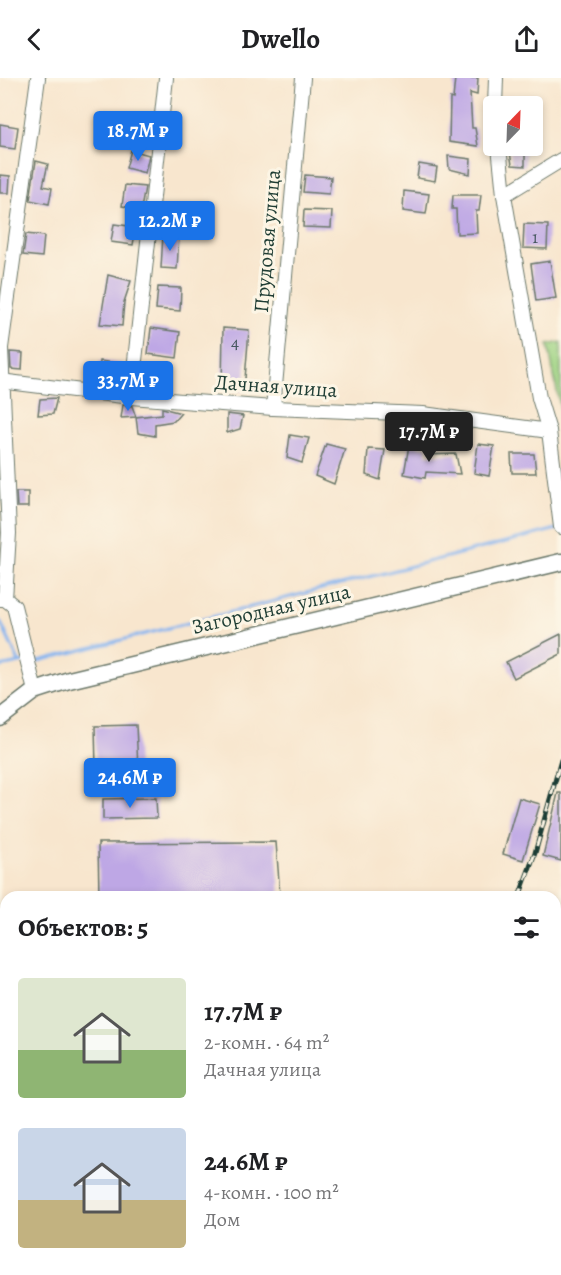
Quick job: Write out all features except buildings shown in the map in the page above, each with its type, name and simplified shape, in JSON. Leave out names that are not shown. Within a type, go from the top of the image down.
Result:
[{"type":"main road","name":"Загородная улица","points":[[0,718],[34,691],[69,680],[561,562]]},
{"type":"street","points":[[34,691],[14,606],[3,599],[9,533],[1,348],[38,78]]},
{"type":"street","points":[[131,396],[166,78]]},
{"type":"street","name":"Прудовая улица","points":[[273,408],[303,78]]},
{"type":"street","points":[[495,96],[496,78]]},
{"type":"street","points":[[500,156],[504,195],[539,398],[549,431],[561,526]]},
{"type":"street","points":[[504,195],[561,160]]},
{"type":"street","name":"Дачная улица","points":[[1,381],[131,396],[273,408],[423,414],[549,431]]},
{"type":"green space","points":[[561,342],[561,412],[548,345]]},
{"type":"waterway","points":[[31,663],[557,529]]},
{"type":"waterway","points":[[0,621],[19,662]]},
{"type":"waterway","points":[[0,667],[24,662]]},
{"type":"railway","points":[[521,891],[535,853],[561,760]]}]
